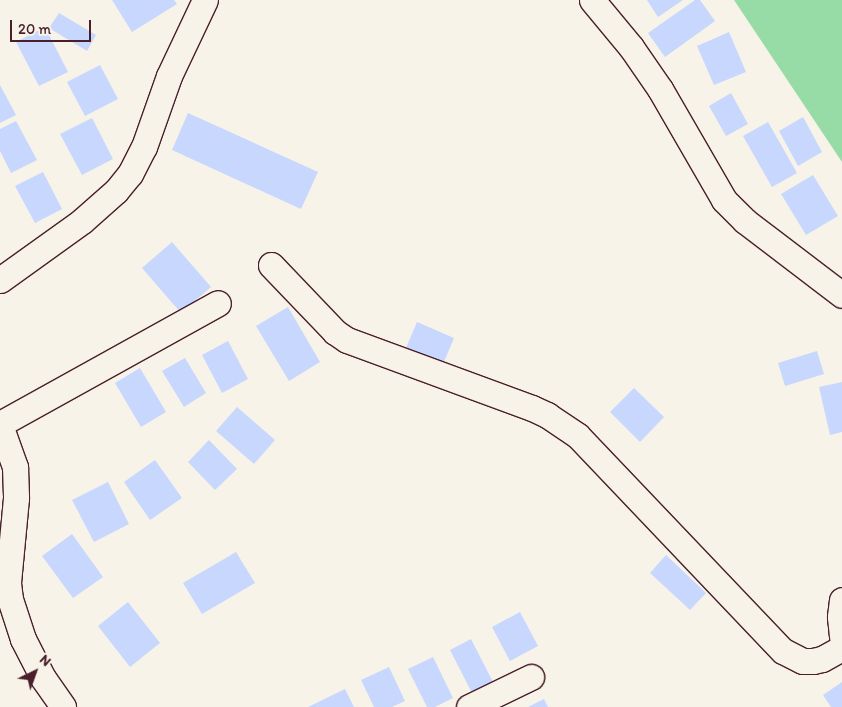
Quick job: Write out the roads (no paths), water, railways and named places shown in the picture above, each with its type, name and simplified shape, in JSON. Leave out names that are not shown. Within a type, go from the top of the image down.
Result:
[{"type":"street","points":[[0,280],[82,221],[116,191],[130,174],[144,147],[169,76],[204,0]]},
{"type":"street","points":[[592,0],[631,47],[660,89],[724,200],[745,221],[842,295]]},
{"type":"street","points":[[271,265],[335,332],[347,340],[532,408],[547,415],[578,436],[788,655],[803,661],[813,661],[822,659],[842,648]]},
{"type":"street","points":[[63,707],[43,678],[23,640],[10,599],[8,583],[16,498],[15,467],[0,424],[218,304]]},
{"type":"street","points":[[842,600],[840,617],[842,637]]},
{"type":"street","points":[[469,707],[531,677]]}]
